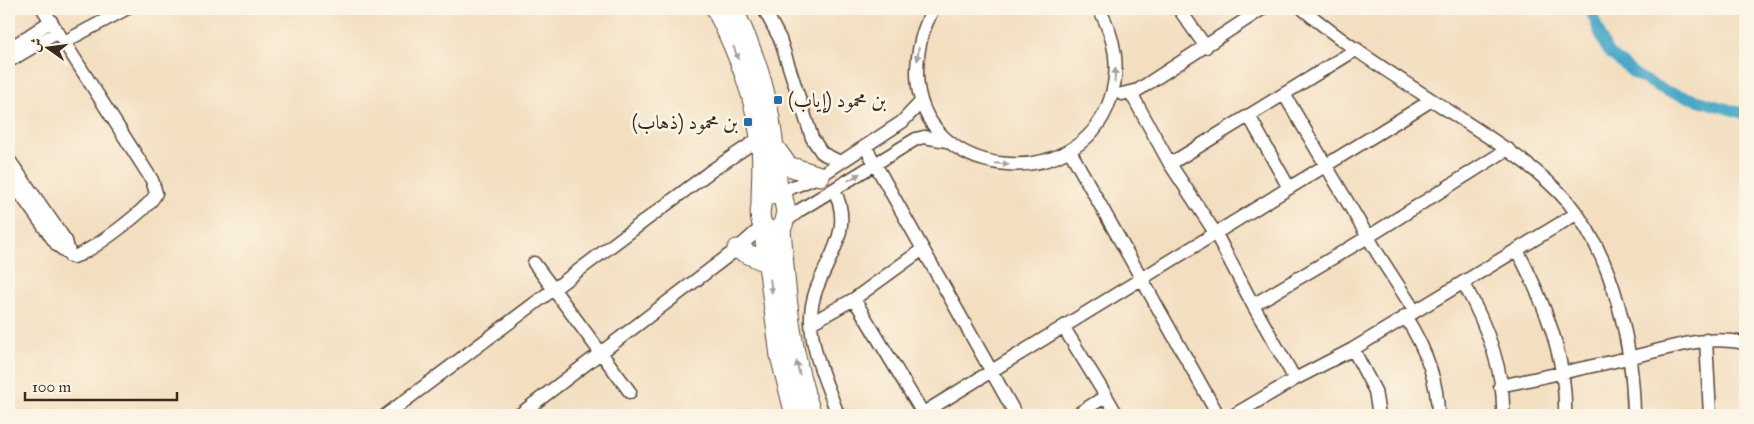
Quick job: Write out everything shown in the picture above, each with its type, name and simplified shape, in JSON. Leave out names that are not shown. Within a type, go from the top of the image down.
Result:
[{"type":"highway","points":[[716,9],[741,65],[768,143],[778,194]]},
{"type":"highway","points":[[732,9],[760,71],[769,106],[768,143],[761,203],[776,226],[790,332],[812,415]]},
{"type":"highway","points":[[768,143],[788,166],[820,176]]},
{"type":"highway","points":[[761,203],[768,194],[778,194],[783,197],[786,207],[776,226],[768,263],[780,356],[795,415]]},
{"type":"highway","points":[[737,248],[768,263]]},
{"type":"street","points":[[43,9],[152,180],[156,193],[149,204],[101,241],[81,254],[70,256]]},
{"type":"street","points":[[9,61],[126,9]]},
{"type":"street","points":[[764,9],[780,38],[812,138],[822,154],[840,162]]},
{"type":"street","points":[[934,9],[922,29],[917,55],[917,89],[920,103],[926,115],[947,141]]},
{"type":"street","points":[[520,415],[737,248],[916,139],[924,137],[947,141],[988,163],[1042,162],[1070,151],[1090,135],[1108,108],[1112,94],[1116,59],[1114,43],[1099,9]]},
{"type":"street","points":[[1179,9],[1206,47]]},
{"type":"street","points":[[1112,94],[1131,94],[1262,9]]},
{"type":"street","points":[[1303,9],[1357,49],[1508,149],[1544,178],[1576,214],[1591,238],[1605,267],[1631,357],[1634,415]]},
{"type":"street","points":[[9,49],[51,21]]},
{"type":"street","points":[[1170,164],[1357,49]]},
{"type":"street","points":[[1131,94],[1170,164],[1216,234],[1295,379]]},
{"type":"street","points":[[1284,94],[1410,313],[1428,360],[1438,415]]},
{"type":"street","points":[[854,299],[922,415],[1432,100]]},
{"type":"street","points":[[778,194],[820,176],[902,122],[920,103]]},
{"type":"street","points":[[1249,116],[1289,188]]},
{"type":"street","points":[[386,415],[711,171],[768,143]]},
{"type":"street","points":[[865,146],[1016,415]]},
{"type":"street","points":[[1253,305],[1368,237],[1508,149]]},
{"type":"street","points":[[1070,151],[1218,415]]},
{"type":"street","points":[[9,160],[66,241],[70,256]]},
{"type":"street","points":[[11,185],[57,245],[70,256]]},
{"type":"street","points":[[834,190],[842,209],[840,234],[817,291],[811,323],[817,355],[838,415]]},
{"type":"street","points":[[1234,415],[1295,379],[1354,349],[1410,313],[1576,214]]},
{"type":"street","points":[[811,323],[854,299],[923,249]]},
{"type":"street","points":[[1517,250],[1535,285],[1563,372],[1565,415]]},
{"type":"street","points":[[534,264],[630,392]]},
{"type":"street","points":[[1463,282],[1481,315],[1491,342],[1500,386],[1503,415]]},
{"type":"street","points":[[1064,328],[1117,415]]},
{"type":"street","points":[[1706,340],[1710,415]]},
{"type":"street","points":[[1500,386],[1706,340],[1730,340],[1745,344]]},
{"type":"street","points":[[1354,349],[1375,391],[1379,415]]},
{"type":"street","points":[[1076,415],[1106,396]]},
{"type":"waterway","points":[[1590,9],[1607,51],[1636,75],[1666,91],[1745,114]]},
{"type":"place","name":"بن محمود (إياب)","points":[[778,100]]},
{"type":"place","name":"بن محمود (ذهاب)","points":[[748,122]]}]
